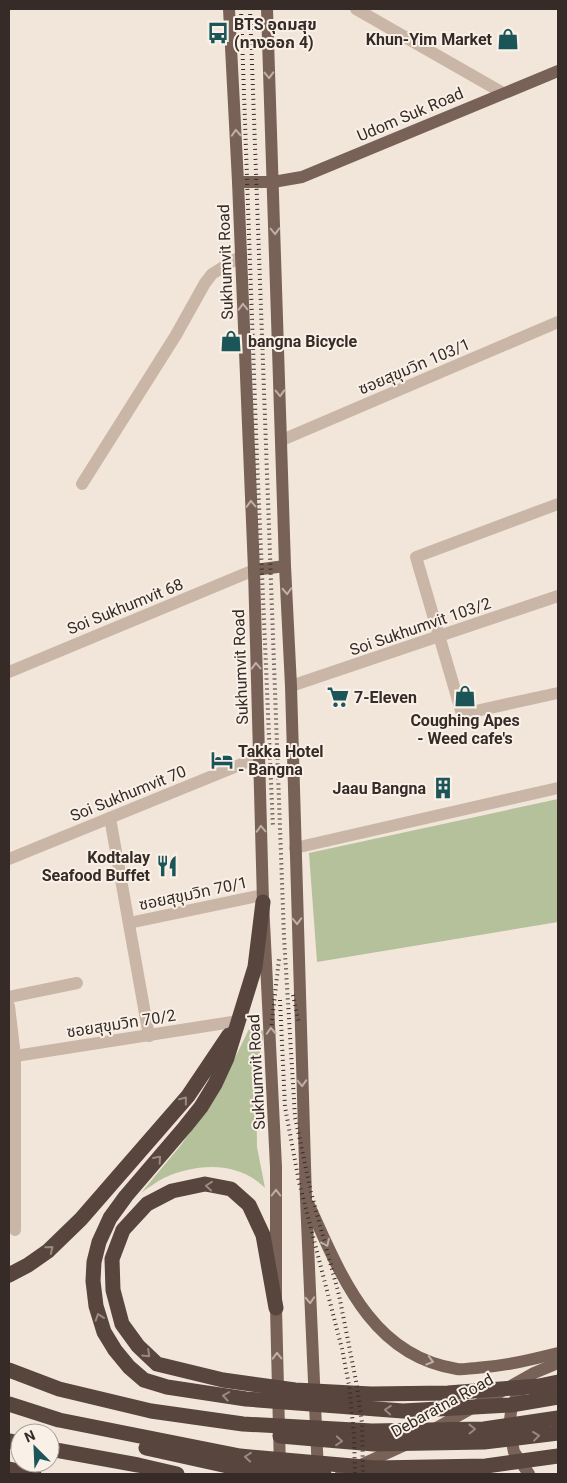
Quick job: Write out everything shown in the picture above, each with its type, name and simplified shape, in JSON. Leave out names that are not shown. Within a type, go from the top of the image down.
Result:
[{"type":"highway","points":[[263,898],[255,966],[227,1058],[215,1084],[201,1107],[126,1196],[110,1218],[99,1242],[94,1262],[93,1281],[96,1306],[104,1332],[115,1350],[129,1367],[144,1380],[168,1388],[246,1400],[403,1411],[511,1405],[558,1397]]},
{"type":"highway","points":[[9,1275],[28,1266],[48,1251],[81,1219],[188,1096],[238,1021]]},
{"type":"highway","points":[[276,1308],[263,1235],[249,1206],[231,1189],[205,1184],[172,1191],[147,1204],[123,1230],[112,1259],[113,1290],[122,1324],[138,1346],[157,1364],[223,1380],[286,1389],[371,1394],[448,1393],[539,1386],[558,1382]]},
{"type":"highway","points":[[9,1370],[59,1389],[152,1411],[243,1424],[372,1431],[484,1429],[558,1418]]},
{"type":"highway","points":[[9,1378],[67,1398],[152,1420],[239,1433],[374,1444],[484,1442],[558,1433]]},
{"type":"highway","points":[[9,1404],[59,1420],[240,1456],[374,1468],[486,1466],[558,1456]]},
{"type":"highway","points":[[9,1412],[50,1426],[240,1469],[324,1474]]},
{"type":"highway","points":[[60,1451],[177,1474]]},
{"type":"highway","points":[[487,1474],[558,1465]]},
{"type":"highway","points":[[9,1469],[34,1474]]},
{"type":"main road","name":"Sukhumvit Road","points":[[229,9],[254,570],[263,898],[276,1168],[276,1308],[280,1474]]},
{"type":"main road","points":[[267,9],[291,686],[306,1199],[318,1474]]},
{"type":"main road","name":"Udom Suk Road","points":[[238,182],[274,182],[302,177],[558,71]]},
{"type":"main road","points":[[254,570],[286,566]]},
{"type":"main road","points":[[306,1199],[343,1278],[379,1329],[395,1344],[416,1357],[458,1369],[505,1366],[558,1353]]},
{"type":"main road","name":"Debaratna Road","points":[[341,1474],[400,1448],[534,1374],[558,1363]]},
{"type":"main road","points":[[529,1474],[514,1452],[509,1428],[512,1404],[534,1374]]},
{"type":"main road","points":[[260,1474],[280,1454]]},
{"type":"street","points":[[356,9],[503,93]]},
{"type":"street","points":[[82,484],[176,335],[205,283],[212,274],[241,256]]},
{"type":"street","name":"ซอยสุขุมวิท 103/1","points":[[282,440],[558,322]]},
{"type":"street","points":[[558,504],[416,557],[462,714],[558,693]]},
{"type":"street","name":"Soi Sukhumvit 68","points":[[9,672],[254,570]]},
{"type":"street","name":"Soi Sukhumvit 103/2","points":[[291,686],[558,596]]},
{"type":"street","name":"Soi Sukhumvit 70","points":[[9,859],[259,757]]},
{"type":"street","points":[[295,848],[558,788]]},
{"type":"street","points":[[110,818],[149,1036]]},
{"type":"street","name":"ซอยสุขุมวิท 70/1","points":[[129,923],[263,898]]},
{"type":"street","points":[[9,997],[76,983]]},
{"type":"street","points":[[9,1006],[12,1056],[15,1230]]},
{"type":"street","name":"ซอยสุขุมวิท 70/2","points":[[12,1056],[238,1021]]},
{"type":"green space","points":[[558,799],[558,922],[317,962],[309,853]]},
{"type":"green space","points":[[256,1025],[260,1026],[264,1033],[256,1072],[257,1147],[265,1188],[254,1179],[242,1173],[217,1167],[203,1167],[190,1169],[164,1178],[141,1193],[181,1145],[220,1089],[249,1029]]},
{"type":"railway","points":[[241,9],[257,459],[273,828]]},
{"type":"railway","points":[[250,9],[284,937],[295,1117],[311,1192],[339,1295],[357,1386],[362,1423],[363,1474]]},
{"type":"railway","points":[[271,1030],[279,959]]},
{"type":"railway","points":[[293,995],[299,1024]]},
{"type":"railway","points":[[280,1000],[285,1107],[299,1182],[342,1349],[349,1385],[354,1436],[355,1474]]},
{"type":"place","name":"BTS อุดมสุข (ทางออก 4)","points":[[218,33]]},
{"type":"place","name":"Khun-Yim Market","points":[[508,39]]},
{"type":"place","name":"bangna Bicycle","points":[[231,341]]},
{"type":"place","name":"Coughing Apes - Weed cafe's","points":[[465,696]]},
{"type":"place","name":"7-Eleven","points":[[338,697]]},
{"type":"place","name":"Takka Hotel - Bangna","points":[[222,760]]},
{"type":"place","name":"Jaau Bangna","points":[[443,788]]},
{"type":"place","name":"Kodtalay Seafood Buffet","points":[[167,866]]}]
